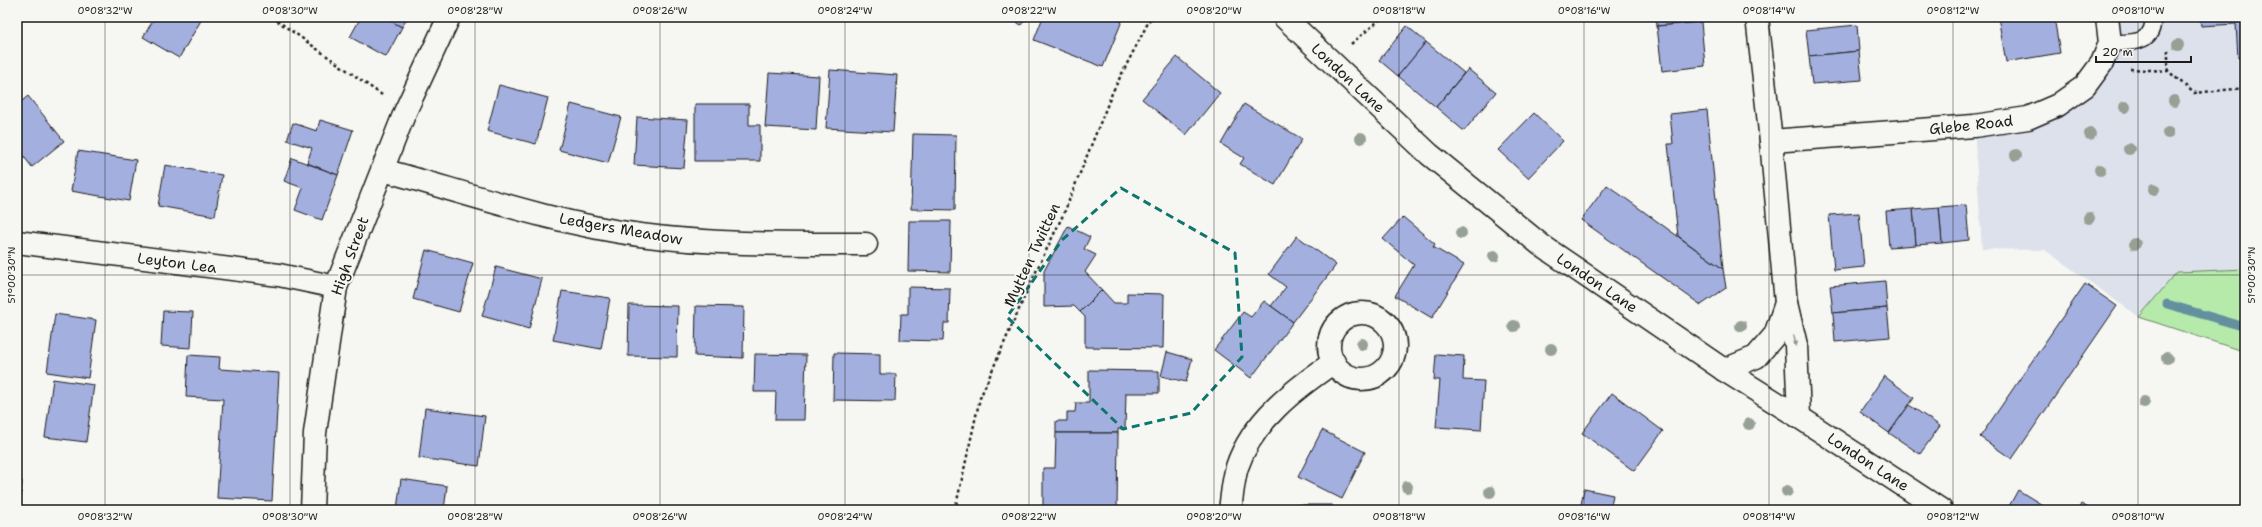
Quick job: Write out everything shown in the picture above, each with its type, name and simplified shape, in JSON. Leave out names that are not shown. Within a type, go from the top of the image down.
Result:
[{"type":"street","name":"High Street","points":[[312,510],[315,433],[336,287],[405,112],[449,17]]},
{"type":"street","name":"London Lane","points":[[1284,17],[1429,154],[1541,245],[1724,370],[1941,510]]},
{"type":"street","points":[[1757,17],[1771,141],[1786,303],[1796,345],[1799,417]]},
{"type":"street","name":"Glebe Road","points":[[1771,141],[1974,126],[2028,118],[2058,106],[2085,86],[2102,63],[2110,43],[2107,17]]},
{"type":"street","name":"Ledgers Meadow","points":[[383,170],[570,222],[639,235],[710,243],[866,244]]},
{"type":"street","name":"Leyton Lea","points":[[17,242],[279,275],[336,287]]},
{"type":"street","points":[[1724,370],[1756,357],[1775,335],[1786,303]]},
{"type":"street","points":[[1230,510],[1237,467],[1245,449],[1268,416],[1297,388],[1334,362]]},
{"type":"lane","points":[[2110,43],[2132,42],[2145,38],[2153,28],[2153,17]]},
{"type":"path","points":[[272,17],[405,112]]},
{"type":"path","name":"Mytten Twitten","points":[[955,510],[980,398],[1031,282],[1064,213],[1113,91],[1151,17]]},
{"type":"path","points":[[1330,61],[1383,17]]},
{"type":"path","points":[[2102,63],[2133,70],[2168,71],[2194,93],[2245,88]]},
{"type":"highlighted area","points":[[1121,188],[1235,253],[1242,357],[1191,413],[1123,429],[1007,317],[1062,240]]},
{"type":"shaded area","points":[[2107,17],[2245,17],[2245,269],[2177,272],[2139,317],[2045,250],[1982,249],[1974,126],[2085,86]]},
{"type":"green space","points":[[2245,269],[2245,352],[2139,317],[2177,272]]},
{"type":"building","points":[[155,17],[203,17],[179,58],[143,37]]},
{"type":"building","points":[[361,17],[383,17],[402,27],[386,57],[350,37]]},
{"type":"building","points":[[383,17],[408,17],[402,27]]},
{"type":"building","points":[[1009,17],[1027,17],[1021,25]]},
{"type":"building","points":[[1043,17],[1111,17],[1122,21],[1103,67],[1034,40]]},
{"type":"building","points":[[1656,17],[1700,17],[1701,22],[1657,26]]},
{"type":"building","points":[[1998,17],[2054,17],[2060,53],[2006,62]]},
{"type":"building","points":[[2200,17],[2245,17],[2245,57],[2238,58],[2236,24],[2201,26]]},
{"type":"building","points":[[1701,22],[1705,66],[1662,71],[1657,26]]},
{"type":"building","points":[[1857,25],[1859,51],[1809,56],[1806,30]]},
{"type":"building","points":[[1407,26],[1426,42],[1398,76],[1379,60]]},
{"type":"building","points":[[1426,42],[1464,73],[1436,107],[1398,76]]},
{"type":"building","points":[[1859,51],[1862,80],[1812,84],[1809,56]]},
{"type":"building","points":[[17,55],[22,70],[17,71]]},
{"type":"building","points":[[1177,57],[1220,93],[1186,135],[1142,99]]},
{"type":"building","points":[[1468,69],[1496,92],[1464,131],[1436,107]]},
{"type":"building","points":[[830,70],[897,75],[893,132],[826,128]]},
{"type":"building","points":[[769,73],[819,76],[816,130],[765,127]]},
{"type":"building","points":[[499,85],[548,98],[536,144],[487,131]]},
{"type":"building","points":[[28,96],[64,141],[32,167],[17,148],[17,105]]},
{"type":"building","points":[[571,104],[621,117],[608,163],[559,150]]},
{"type":"building","points":[[695,104],[749,104],[749,125],[760,125],[760,161],[695,161]]},
{"type":"building","points":[[1244,104],[1302,139],[1275,185],[1240,164],[1244,158],[1221,144]]},
{"type":"building","points":[[1707,110],[1723,269],[1678,236],[1668,144],[1673,144],[1670,114]]},
{"type":"building","points":[[1534,113],[1563,141],[1528,178],[1498,150]]},
{"type":"building","points":[[637,117],[688,120],[684,168],[634,165]]},
{"type":"building","points":[[320,120],[353,130],[338,175],[307,163],[312,148],[287,140],[293,123],[317,131]]},
{"type":"building","points":[[913,134],[956,135],[955,210],[911,209]]},
{"type":"building","points":[[78,151],[136,160],[129,201],[71,191]]},
{"type":"building","points":[[292,158],[338,175],[322,220],[295,210],[303,188],[284,181]]},
{"type":"building","points":[[165,165],[222,175],[215,216],[158,206]]},
{"type":"building","points":[[1607,185],[1723,269],[1726,288],[1701,305],[1581,220]]},
{"type":"building","points":[[1966,205],[1969,240],[1942,243],[1939,207]]},
{"type":"building","points":[[1939,207],[1942,243],[1916,245],[1913,209]]},
{"type":"building","points":[[1913,209],[1916,245],[1889,247],[1886,211]]},
{"type":"building","points":[[1859,213],[1864,267],[1834,270],[1829,215]]},
{"type":"building","points":[[1403,217],[1435,244],[1433,247],[1464,265],[1432,318],[1395,296],[1414,265],[1383,239]]},
{"type":"building","points":[[909,221],[951,221],[950,272],[908,271]]},
{"type":"building","points":[[1068,226],[1090,237],[1084,249],[1096,255],[1085,272],[1102,290],[1080,312],[1074,306],[1044,307],[1044,271]]},
{"type":"building","points":[[1297,236],[1336,265],[1293,322],[1271,306],[1286,287],[1269,274]]},
{"type":"building","points":[[426,250],[473,263],[459,312],[413,299]]},
{"type":"building","points":[[496,267],[542,279],[529,329],[482,316]]},
{"type":"building","points":[[1885,281],[1887,308],[1833,313],[1830,286]]},
{"type":"building","points":[[2085,284],[2117,306],[2012,459],[1980,437]]},
{"type":"building","points":[[908,287],[950,288],[949,323],[944,323],[943,341],[900,340],[901,314],[908,314]]},
{"type":"building","points":[[1102,290],[1114,303],[1127,303],[1127,293],[1164,294],[1163,348],[1085,347],[1085,317],[1080,312]]},
{"type":"building","points":[[562,291],[610,298],[601,349],[553,340]]},
{"type":"building","points":[[1264,301],[1293,322],[1251,378],[1214,350],[1243,312],[1251,317]]},
{"type":"building","points":[[629,305],[678,306],[677,357],[628,356]]},
{"type":"building","points":[[696,306],[744,307],[743,358],[695,356]]},
{"type":"building","points":[[1887,308],[1890,337],[1835,342],[1833,313]]},
{"type":"building","points":[[163,311],[193,312],[191,348],[161,346]]},
{"type":"building","points":[[55,314],[96,320],[88,378],[47,372]]},
{"type":"building","points":[[1167,352],[1192,359],[1186,382],[1161,376]]},
{"type":"building","points":[[834,353],[880,354],[880,374],[896,374],[895,401],[833,400]]},
{"type":"building","points":[[755,354],[806,355],[804,420],[775,420],[776,392],[754,392]]},
{"type":"building","points":[[1436,354],[1464,356],[1463,380],[1484,381],[1481,430],[1436,427],[1440,380],[1434,380]]},
{"type":"building","points":[[188,355],[220,357],[219,369],[279,373],[272,501],[217,498],[223,399],[186,397]]},
{"type":"building","points":[[1089,370],[1159,371],[1159,393],[1126,393],[1125,429],[1118,429],[1118,433],[1056,433],[1056,421],[1067,421],[1067,412],[1075,412],[1076,403],[1089,403]]},
{"type":"building","points":[[1884,376],[1914,398],[1889,433],[1860,412]]},
{"type":"building","points":[[53,379],[94,385],[86,442],[45,437]]},
{"type":"building","points":[[1612,393],[1663,431],[1634,471],[1582,433]]},
{"type":"building","points":[[1909,405],[1940,426],[1920,454],[1889,433]]},
{"type":"building","points":[[425,408],[485,416],[479,466],[419,458]]},
{"type":"building","points":[[1322,430],[1365,452],[1342,499],[1298,477]]},
{"type":"building","points":[[1056,433],[1118,433],[1117,510],[1043,510],[1043,468],[1055,468]]},
{"type":"building","points":[[401,479],[447,486],[444,510],[397,509]]},
{"type":"building","points":[[17,481],[22,481],[20,510],[17,510]]},
{"type":"building","points":[[1584,489],[1613,495],[1610,510],[1580,510]]},
{"type":"building","points":[[2018,490],[2044,506],[2042,510],[2007,510]]},
{"type":"building","points":[[2081,504],[2092,510],[2078,510]]},
{"type":"building","points":[[1286,505],[1332,505],[1332,510],[1286,510]]},
{"type":"waterway","points":[[2167,304],[2245,327]]}]
